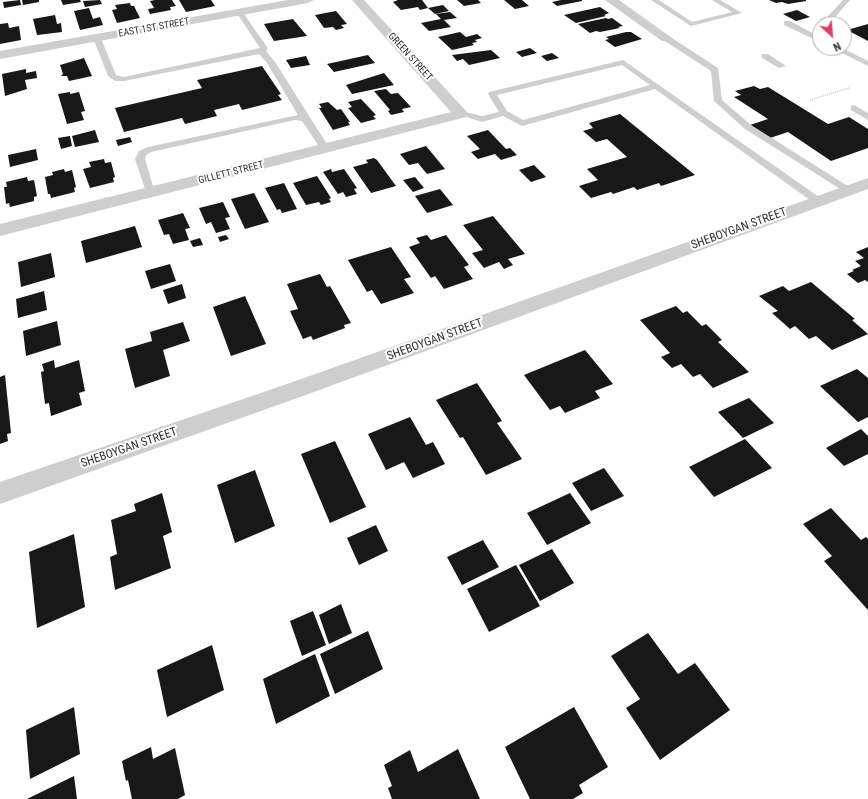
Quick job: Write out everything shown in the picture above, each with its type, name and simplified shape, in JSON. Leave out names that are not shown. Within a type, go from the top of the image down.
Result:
[{"type":"street","name":"EAST 1ST STREET","points":[[0,55],[97,38],[242,8],[308,0]]},
{"type":"street","name":"GREEN STREET","points":[[358,0],[462,114]]},
{"type":"street","points":[[610,0],[666,38]]},
{"type":"street","name":"GILLETT STREET","points":[[0,230],[325,150],[462,114]]},
{"type":"street","name":"SHEBOYGAN STREET","points":[[0,493],[303,387],[868,183]]},
{"type":"lane","points":[[654,0],[692,24],[738,13],[715,0]]},
{"type":"lane","points":[[832,16],[847,0]]},
{"type":"lane","points":[[97,38],[112,76],[115,79],[124,79],[260,51],[264,49],[242,8]]},
{"type":"lane","points":[[787,23],[812,36]]},
{"type":"lane","points":[[666,38],[715,70],[718,101],[748,127],[848,190]]},
{"type":"lane","points":[[260,51],[265,54],[271,62],[325,150]]},
{"type":"lane","points":[[765,56],[782,66]]},
{"type":"lane","points":[[852,56],[868,64]]},
{"type":"lane","points":[[656,86],[522,123],[504,112],[492,94],[624,62],[818,201]]},
{"type":"lane","points":[[854,108],[868,117]]},
{"type":"lane","points":[[462,114],[482,118],[504,112]]},
{"type":"lane","points":[[150,193],[140,159],[142,153],[148,150],[282,118],[295,117],[305,119]]},
{"type":"path","points":[[810,100],[849,88]]},
{"type":"building","points":[[20,0],[21,5],[4,8],[3,2]]},
{"type":"building","points":[[22,0],[39,0],[39,2],[23,5]]},
{"type":"building","points":[[61,0],[80,0],[81,2],[63,5]]},
{"type":"building","points":[[100,0],[102,4],[85,7],[83,1]]},
{"type":"building","points":[[172,0],[176,6],[170,7],[171,10],[150,14],[148,9],[154,8],[150,1]]},
{"type":"building","points":[[179,0],[211,0],[215,6],[186,12]]},
{"type":"building","points":[[398,0],[422,0],[428,8],[420,10],[418,7],[401,10],[393,2]]},
{"type":"building","points":[[457,0],[478,0],[481,3],[464,6]]},
{"type":"building","points":[[504,0],[522,0],[529,6],[515,9]]},
{"type":"building","points":[[561,0],[582,1],[557,6],[552,2]]},
{"type":"building","points":[[769,0],[806,1],[788,4],[782,2],[776,3]]},
{"type":"building","points":[[130,3],[131,6],[134,6],[140,18],[117,23],[112,10],[117,9],[115,5]]},
{"type":"building","points":[[443,5],[449,11],[435,14],[428,8]]},
{"type":"building","points":[[600,7],[609,13],[604,15],[606,16],[576,23],[564,15]]},
{"type":"building","points":[[89,8],[93,19],[100,17],[103,25],[80,30],[74,11]]},
{"type":"building","points":[[797,10],[810,17],[796,21],[783,14]]},
{"type":"building","points":[[336,11],[347,24],[341,25],[344,28],[336,30],[333,27],[324,28],[315,15]]},
{"type":"building","points":[[450,12],[457,18],[444,20],[451,27],[429,31],[421,23],[441,19],[436,14]]},
{"type":"building","points":[[55,15],[57,24],[61,23],[62,32],[37,35],[33,19]]},
{"type":"building","points":[[612,18],[623,26],[618,27],[620,28],[590,33],[578,24]]},
{"type":"building","points":[[293,19],[307,36],[274,41],[264,24]]},
{"type":"building","points":[[8,23],[9,28],[19,26],[21,40],[0,44],[0,24]]},
{"type":"building","points":[[868,24],[868,41],[852,33],[852,29]]},
{"type":"building","points":[[460,32],[466,37],[477,34],[482,38],[475,40],[477,42],[472,43],[474,45],[452,50],[438,37]]},
{"type":"building","points":[[631,32],[642,39],[615,47],[605,40],[609,39],[606,37]]},
{"type":"building","points":[[530,48],[537,53],[522,57],[516,52]]},
{"type":"building","points":[[491,50],[500,58],[469,65],[463,59],[457,61],[452,55]]},
{"type":"building","points":[[552,53],[559,58],[547,61],[541,56]]},
{"type":"building","points":[[368,55],[375,63],[334,72],[327,64]]},
{"type":"building","points":[[306,56],[310,65],[291,68],[286,60]]},
{"type":"building","points":[[84,58],[92,76],[69,81],[67,76],[61,76],[63,74],[60,65]]},
{"type":"building","points":[[262,66],[281,94],[278,95],[282,100],[242,110],[239,104],[214,110],[217,116],[185,124],[182,118],[124,132],[115,108],[202,88],[197,80]]},
{"type":"building","points":[[26,69],[26,73],[36,71],[37,78],[25,80],[27,89],[5,96],[2,74]]},
{"type":"building","points":[[384,73],[394,85],[352,94],[346,85]]},
{"type":"building","points":[[754,86],[760,89],[768,87],[828,124],[849,117],[868,129],[868,148],[831,161],[788,132],[770,138],[750,125],[768,119],[734,97],[741,95],[735,91]]},
{"type":"building","points":[[386,89],[391,94],[398,93],[411,107],[402,109],[404,112],[391,115],[388,111],[390,110],[374,91]]},
{"type":"building","points":[[70,92],[70,94],[79,92],[85,111],[81,112],[84,120],[67,124],[58,94]]},
{"type":"building","points":[[361,99],[376,115],[373,116],[376,119],[361,123],[348,108],[352,107],[348,102]]},
{"type":"building","points":[[328,102],[337,110],[341,109],[350,122],[348,122],[350,125],[333,130],[319,108],[322,108],[319,104]]},
{"type":"building","points":[[620,114],[695,175],[661,186],[659,183],[637,190],[634,187],[613,194],[611,192],[591,198],[579,186],[598,180],[587,169],[627,157],[607,139],[596,142],[583,131],[593,128],[589,123]]},
{"type":"building","points":[[95,130],[99,142],[75,147],[72,136]]},
{"type":"building","points":[[488,130],[506,149],[510,148],[517,155],[501,160],[495,154],[478,159],[471,152],[480,149],[467,136]]},
{"type":"building","points":[[70,136],[72,146],[61,149],[58,138]]},
{"type":"building","points":[[130,137],[132,142],[118,146],[116,140]]},
{"type":"building","points":[[426,146],[445,169],[427,174],[418,163],[409,165],[400,154]]},
{"type":"building","points":[[36,149],[38,160],[10,167],[8,155]]},
{"type":"building","points":[[374,158],[396,186],[371,193],[353,167],[368,163],[366,160]]},
{"type":"building","points":[[104,159],[105,163],[111,162],[115,177],[113,178],[114,182],[90,188],[83,169],[91,167],[89,162]]},
{"type":"building","points":[[534,165],[546,177],[531,182],[519,170]]},
{"type":"building","points":[[64,169],[65,172],[72,170],[76,187],[74,188],[75,192],[51,198],[50,194],[48,194],[45,177],[53,175],[52,172]]},
{"type":"building","points":[[331,169],[332,172],[344,169],[357,188],[354,189],[357,194],[346,197],[343,192],[338,194],[323,172]]},
{"type":"building","points":[[317,176],[331,198],[329,199],[331,202],[321,205],[319,202],[306,205],[293,183]]},
{"type":"building","points":[[27,177],[28,181],[34,180],[37,196],[34,197],[34,201],[10,207],[9,203],[6,204],[4,187],[7,187],[6,182]]},
{"type":"building","points":[[415,177],[424,188],[413,192],[403,180]]},
{"type":"building","points":[[284,183],[297,209],[282,213],[280,209],[277,210],[265,188]]},
{"type":"building","points":[[440,189],[453,205],[427,213],[415,196]]},
{"type":"building","points":[[254,193],[269,222],[245,229],[231,199]]},
{"type":"building","points":[[223,202],[230,217],[225,218],[230,229],[216,233],[211,222],[206,224],[199,208]]},
{"type":"building","points":[[183,213],[190,228],[185,229],[189,240],[173,244],[169,234],[164,235],[158,220]]},
{"type":"building","points":[[493,216],[525,254],[508,259],[513,265],[504,269],[499,262],[484,268],[472,253],[483,250],[463,225]]},
{"type":"building","points":[[135,226],[142,247],[86,263],[81,241]]},
{"type":"building","points":[[226,235],[229,239],[220,242],[218,237]]},
{"type":"building","points":[[427,235],[431,240],[446,235],[469,265],[464,267],[473,279],[444,289],[435,276],[431,278],[409,247],[420,243],[416,238]]},
{"type":"building","points":[[200,238],[203,245],[193,247],[190,241]]},
{"type":"building","points":[[391,247],[411,277],[404,279],[414,293],[381,304],[372,290],[367,292],[348,260]]},
{"type":"building","points":[[868,247],[868,282],[865,280],[858,283],[847,274],[861,266],[855,261],[864,258],[856,252]]},
{"type":"building","points":[[51,253],[55,277],[21,287],[18,262]]},
{"type":"building","points":[[170,264],[176,281],[151,289],[145,271]]},
{"type":"building","points":[[320,274],[327,287],[330,286],[351,323],[344,325],[345,328],[313,340],[311,336],[303,339],[290,311],[298,309],[287,284]]},
{"type":"building","points":[[811,282],[855,319],[852,320],[868,334],[832,350],[816,336],[809,339],[795,326],[790,329],[772,313],[778,311],[759,296],[783,286],[789,291]]},
{"type":"building","points":[[182,284],[186,298],[168,304],[163,290]]},
{"type":"building","points":[[44,291],[47,310],[18,318],[16,299]]},
{"type":"building","points":[[245,296],[266,344],[231,356],[213,307]]},
{"type":"building","points":[[676,306],[683,313],[687,311],[702,326],[706,324],[722,340],[718,342],[749,372],[713,388],[700,374],[693,377],[681,364],[672,368],[661,357],[670,353],[640,320]]},
{"type":"building","points":[[57,321],[61,345],[26,356],[23,331]]},
{"type":"building","points":[[183,322],[190,341],[163,350],[170,376],[135,388],[125,349],[152,341],[150,332]]},
{"type":"building","points":[[585,350],[613,384],[595,391],[600,398],[565,413],[560,406],[550,410],[524,375]]},
{"type":"building","points":[[54,360],[55,368],[79,360],[85,391],[79,393],[82,405],[51,416],[49,403],[45,404],[41,372],[44,371],[42,364]]},
{"type":"building","points":[[857,369],[868,378],[868,417],[858,422],[820,386]]},
{"type":"building","points":[[5,375],[11,433],[7,434],[8,441],[0,444],[0,377]]},
{"type":"building","points":[[477,383],[502,421],[497,423],[522,459],[486,475],[463,437],[460,438],[436,400]]},
{"type":"building","points":[[749,398],[774,423],[743,438],[718,412]]},
{"type":"building","points":[[410,417],[426,445],[433,442],[445,464],[413,478],[404,462],[386,470],[368,434]]},
{"type":"building","points":[[861,429],[868,436],[868,454],[844,466],[826,448]]},
{"type":"building","points":[[745,439],[772,468],[714,497],[689,467]]},
{"type":"building","points":[[335,441],[366,507],[330,523],[301,454]]},
{"type":"building","points":[[604,468],[624,496],[591,511],[572,483]]},
{"type":"building","points":[[255,470],[275,526],[235,543],[217,485]]},
{"type":"building","points":[[162,493],[172,532],[163,536],[171,568],[115,590],[110,557],[117,554],[111,520],[136,511],[134,504]]},
{"type":"building","points":[[570,493],[591,523],[547,545],[527,513]]},
{"type":"building","points":[[831,508],[861,540],[866,537],[868,539],[868,610],[824,561],[832,556],[803,524]]},
{"type":"building","points":[[376,525],[388,551],[359,565],[347,538]]},
{"type":"building","points":[[74,534],[85,607],[37,628],[29,552]]},
{"type":"building","points":[[483,540],[499,567],[462,585],[447,557]]},
{"type":"building","points":[[552,549],[574,583],[540,601],[519,565]]},
{"type":"building","points":[[516,565],[540,606],[489,632],[467,589]]},
{"type":"building","points":[[341,604],[352,633],[329,644],[319,615]]},
{"type":"building","points":[[313,611],[326,645],[302,656],[290,621]]},
{"type":"building","points":[[368,631],[383,669],[335,694],[320,654]]},
{"type":"building","points":[[648,633],[678,674],[695,663],[730,710],[660,760],[626,708],[640,699],[611,656]]},
{"type":"building","points":[[212,645],[224,690],[167,717],[157,670]]},
{"type":"building","points":[[315,654],[330,696],[276,724],[263,679]]},
{"type":"building","points":[[74,707],[80,754],[30,779],[26,730]]},
{"type":"building","points":[[574,707],[608,767],[579,785],[583,793],[573,799],[530,799],[505,747]]},
{"type":"building","points":[[151,747],[153,759],[175,748],[185,795],[178,799],[132,799],[128,780],[126,781],[122,761]]},
{"type":"building","points":[[458,749],[480,799],[392,799],[388,788],[392,786],[384,765],[410,750],[418,772]]},
{"type":"building","points":[[74,776],[77,799],[27,799]]}]
